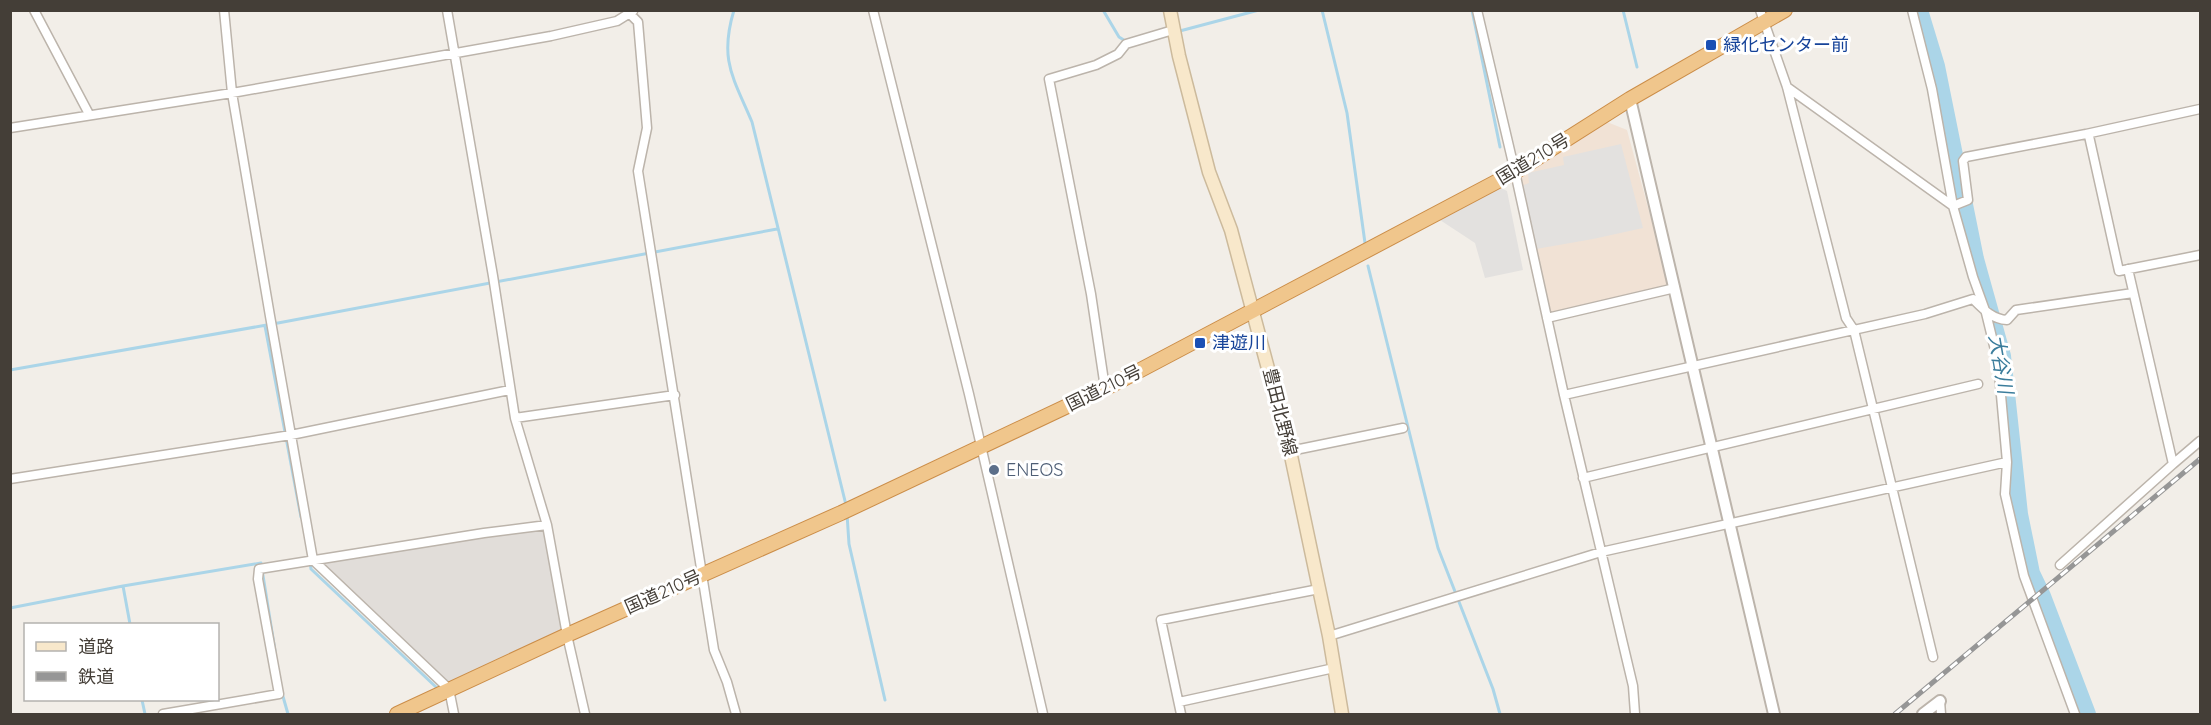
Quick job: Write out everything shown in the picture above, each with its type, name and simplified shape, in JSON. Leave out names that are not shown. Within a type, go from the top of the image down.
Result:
[{"type":"highway","name":"国道210号","points":[[396,714],[841,513],[1105,388],[1515,172],[1761,17],[1785,10]]},
{"type":"main road","name":"豊田北野線","points":[[1170,10],[1179,56],[1209,172],[1231,230],[1290,451],[1329,636],[1342,714]]},
{"type":"street","points":[[34,10],[89,114]]},
{"type":"street","points":[[224,10],[232,93],[313,560],[449,689],[454,714]]},
{"type":"street","points":[[447,10],[515,418],[547,525],[567,635],[585,714]]},
{"type":"street","points":[[873,10],[982,447],[1043,714]]},
{"type":"street","points":[[1477,10],[1583,478],[1633,686],[1635,714]]},
{"type":"street","points":[[1912,10],[1932,89],[1953,206],[1973,277],[1986,313],[1998,362],[2007,462],[2005,494],[2025,576],[2075,714]]},
{"type":"street","points":[[10,128],[232,93],[595,27],[617,21],[631,12],[638,22],[647,128],[638,171],[714,650],[727,682],[736,714]]},
{"type":"street","points":[[1761,17],[1787,87],[1846,318],[1854,330],[1933,657]]},
{"type":"street","points":[[1105,388],[1091,294],[1049,79],[1096,65],[1118,54],[1126,44],[1173,30]]},
{"type":"street","points":[[1787,87],[1953,206]]},
{"type":"street","points":[[1630,99],[1774,714]]},
{"type":"street","points":[[1953,206],[1968,200],[1963,161],[1966,157],[2200,109]]},
{"type":"street","points":[[2086,134],[2089,136],[2119,271],[2200,255]]},
{"type":"street","points":[[2128,269],[2173,464]]},
{"type":"street","points":[[1973,277],[1972,299],[1986,313],[2001,320],[2007,320],[2016,310],[2133,293]]},
{"type":"street","points":[[1547,318],[1675,288]]},
{"type":"street","points":[[1564,395],[1925,314],[1972,299]]},
{"type":"street","points":[[1583,478],[1978,384]]},
{"type":"street","points":[[10,479],[291,435],[510,390]]},
{"type":"street","points":[[515,418],[675,395]]},
{"type":"street","points":[[1290,451],[1403,428]]},
{"type":"street","points":[[2060,566],[2200,441]]},
{"type":"street","points":[[1329,636],[1601,552],[2007,462]]},
{"type":"street","points":[[162,714],[279,694],[258,579],[259,569],[547,525]]},
{"type":"street","points":[[1181,714],[1161,620],[1319,590]]},
{"type":"street","points":[[1179,702],[1334,668]]},
{"type":"street","points":[[1923,714],[1940,701]]},
{"type":"street","points":[[1940,701],[1941,714]]},
{"type":"shaded area","points":[[1607,122],[1627,130],[1669,285],[1549,313],[1520,175]]},
{"type":"shaded area","points":[[1621,144],[1643,228],[1536,249],[1521,186],[1529,183],[1528,173],[1564,165],[1563,157]]},
{"type":"shaded area","points":[[1499,187],[1507,191],[1523,270],[1485,278],[1475,243],[1440,220]]},
{"type":"shaded area","points":[[547,525],[567,635],[449,689],[313,560]]},
{"type":"waterway","points":[[734,10],[728,42],[730,68],[752,122],[846,505]]},
{"type":"waterway","points":[[1103,10],[1119,37],[1127,42]]},
{"type":"waterway","points":[[1176,32],[1259,10]]},
{"type":"waterway","points":[[1322,10],[1347,113],[1365,243]]},
{"type":"waterway","points":[[1472,10],[1500,147]]},
{"type":"waterway","points":[[1623,10],[1637,67]]},
{"type":"waterway","name":"大谷川","points":[[1920,10],[1937,66],[1976,259],[2003,356],[2020,514],[2032,573],[2088,714]]},
{"type":"waterway","points":[[10,370],[278,323],[777,229]]},
{"type":"waterway","points":[[1368,266],[1438,548],[1493,689],[1500,714]]},
{"type":"waterway","points":[[265,326],[301,517]]},
{"type":"waterway","points":[[847,514],[849,544],[885,700]]},
{"type":"waterway","points":[[310,561],[311,569],[437,688]]},
{"type":"waterway","points":[[123,586],[261,563],[275,651]]},
{"type":"waterway","points":[[10,608],[123,586],[130,623]]},
{"type":"waterway","points":[[282,693],[288,714]]},
{"type":"waterway","points":[[142,701],[145,714]]},
{"type":"railway","points":[[1895,714],[2200,459]]},
{"type":"place","name":"緑化センター前","points":[[1711,45]]},
{"type":"place","name":"津遊川","points":[[1200,343]]},
{"type":"place","name":"ENEOS","points":[[994,470]]}]
